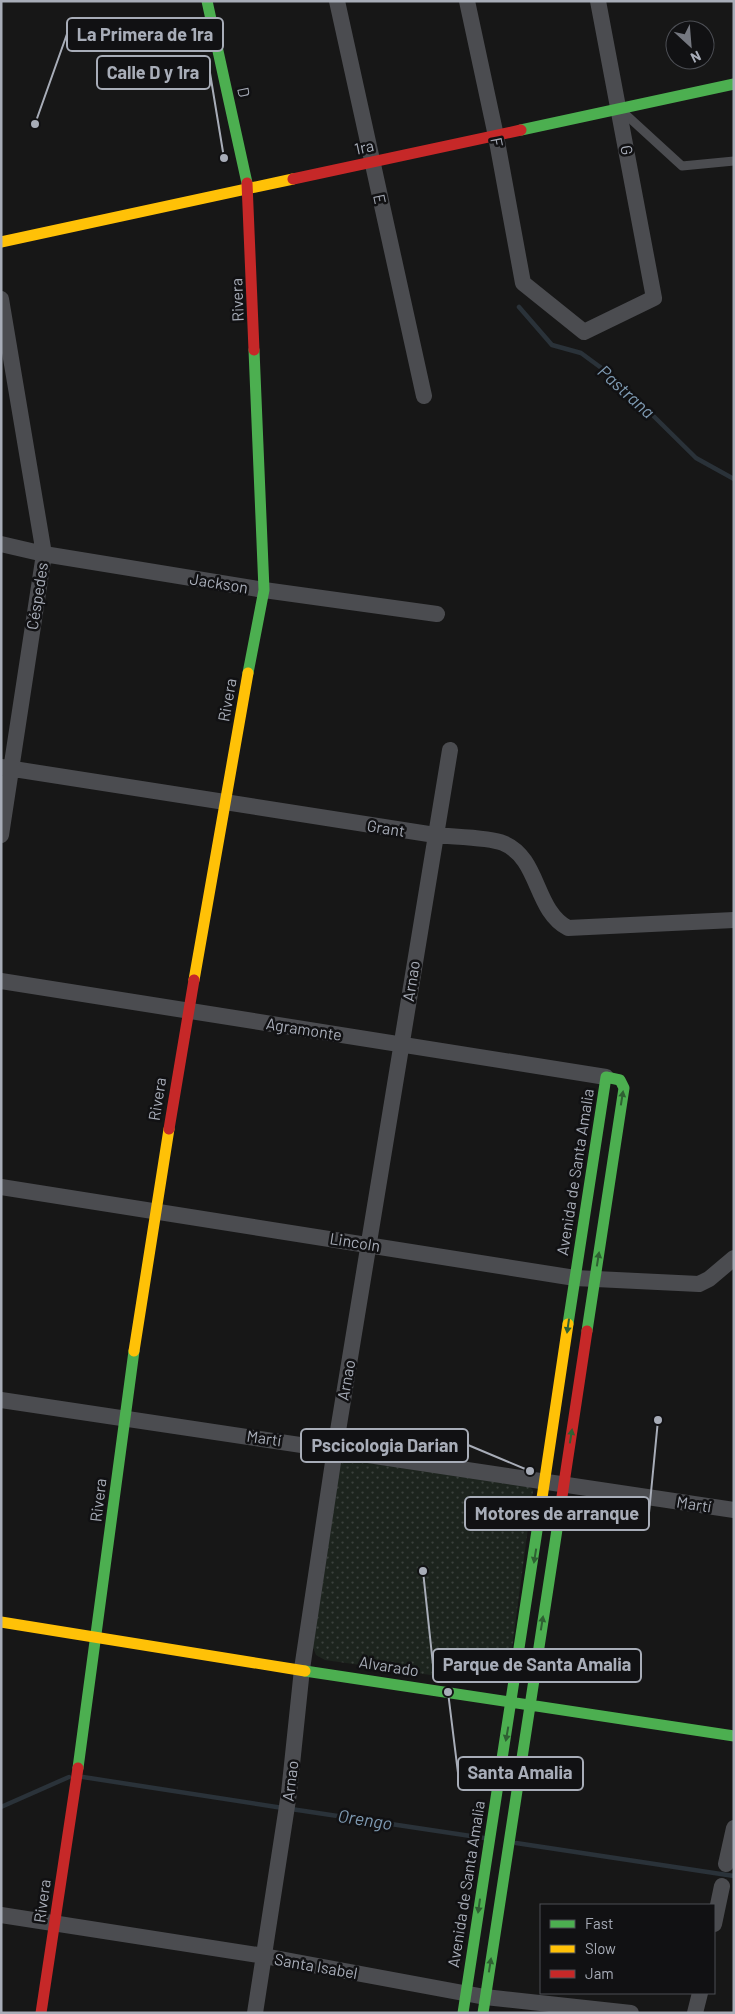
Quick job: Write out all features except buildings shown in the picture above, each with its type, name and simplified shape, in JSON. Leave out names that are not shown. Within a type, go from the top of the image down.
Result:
[{"type":"street","name":"D","points":[[207,1],[248,189]]},
{"type":"street","name":"E","points":[[337,1],[424,396]]},
{"type":"street","name":"F","points":[[468,1],[496,136],[523,283]]},
{"type":"street","name":"G","points":[[523,283],[584,332],[654,298],[620,109],[598,1]]},
{"type":"street","name":"1ra","points":[[1,242],[734,84]]},
{"type":"street","name":"Rivera","points":[[41,2013],[97,1637],[124,1418],[155,1212],[224,802],[264,590],[248,189]]},
{"type":"street","name":"Céspedes","points":[[1,299],[44,554],[6,768],[1,835]]},
{"type":"street","name":"Jackson","points":[[1,544],[44,554],[264,590],[437,614]]},
{"type":"street","name":"Arnao","points":[[256,2013],[289,1793],[302,1669],[334,1448],[370,1244],[450,750]]},
{"type":"street","name":"Grant","points":[[6,768],[435,835],[501,842],[514,848],[523,857],[547,910],[558,923],[568,928],[731,920]]},
{"type":"street","name":"Agramonte","points":[[1,981],[606,1077]]},
{"type":"street","name":"Avenida de Santa Amalia","points":[[463,2013],[491,1824],[512,1704],[546,1482],[606,1077],[620,1080],[624,1088],[484,2005]]},
{"type":"street","name":"Lincoln","points":[[1,1187],[595,1280],[699,1284],[710,1279],[734,1258]]},
{"type":"street","name":"Martí","points":[[1,1400],[334,1448],[734,1510]]},
{"type":"street","name":"Alvarado","points":[[1,1622],[530,1707],[734,1736]]},
{"type":"street","points":[[726,1864],[734,1828]]},
{"type":"street","points":[[715,1919],[722,1886]]},
{"type":"street","name":"Santa Isabel","points":[[1,1915],[264,1956],[466,1993],[484,2005],[632,2013]]},
{"type":"street","points":[[695,2013],[700,1994]]},
{"type":"lane","points":[[620,109],[682,166],[734,161]]},
{"type":"shaded area","points":[[356,1457],[523,1481],[533,1490],[509,1671],[500,1681],[487,1683],[325,1660],[316,1655],[312,1645],[340,1461]]},
{"type":"waterway","name":"Pastrana","points":[[519,307],[552,345],[581,353],[615,378],[696,458],[734,479]]},
{"type":"waterway","name":"Orengo","points":[[1,1807],[69,1777]]},
{"type":"waterway","name":"Orengo","points":[[83,1777],[283,1808]]},
{"type":"waterway","name":"Orengo","points":[[291,1809],[484,1838]]},
{"type":"waterway","name":"Orengo","points":[[516,1843],[734,1876]]},
{"type":"traffic: fast","points":[[207,1],[247,183]]},
{"type":"traffic: fast","points":[[521,130],[734,84]]},
{"type":"traffic: fast","points":[[248,673],[264,590],[254,350]]},
{"type":"traffic: fast","points":[[568,1324],[606,1077],[620,1080],[624,1088],[587,1331]]},
{"type":"traffic: fast","points":[[78,1768],[134,1351]]},
{"type":"traffic: fast","points":[[463,2013],[542,1498]]},
{"type":"traffic: fast","points":[[483,2013],[558,1523]]},
{"type":"traffic: fast","points":[[305,1671],[734,1736]]},
{"type":"traffic: slow","points":[[1,242],[293,179]]},
{"type":"traffic: slow","points":[[194,980],[248,673]]},
{"type":"traffic: slow","points":[[134,1351],[169,1129]]},
{"type":"traffic: slow","points":[[542,1498],[568,1324]]},
{"type":"traffic: slow","points":[[1,1622],[305,1671]]},
{"type":"traffic: jam","points":[[293,179],[521,130]]},
{"type":"traffic: jam","points":[[247,183],[254,350]]},
{"type":"traffic: jam","points":[[169,1129],[194,980]]},
{"type":"traffic: jam","points":[[558,1523],[587,1331]]},
{"type":"traffic: jam","points":[[41,2013],[78,1768]]},
{"type":"place","name":"La Primera de 1ra","points":[[35,124]]},
{"type":"place","name":"Calle D y 1ra","points":[[224,158]]},
{"type":"place","name":"Motores de arranque","points":[[658,1420]]},
{"type":"place","name":"Pscicologia Darian","points":[[530,1471]]},
{"type":"place","name":"Parque de Santa Amalia","points":[[423,1571]]},
{"type":"place","name":"Santa Amalia","points":[[448,1692]]}]
